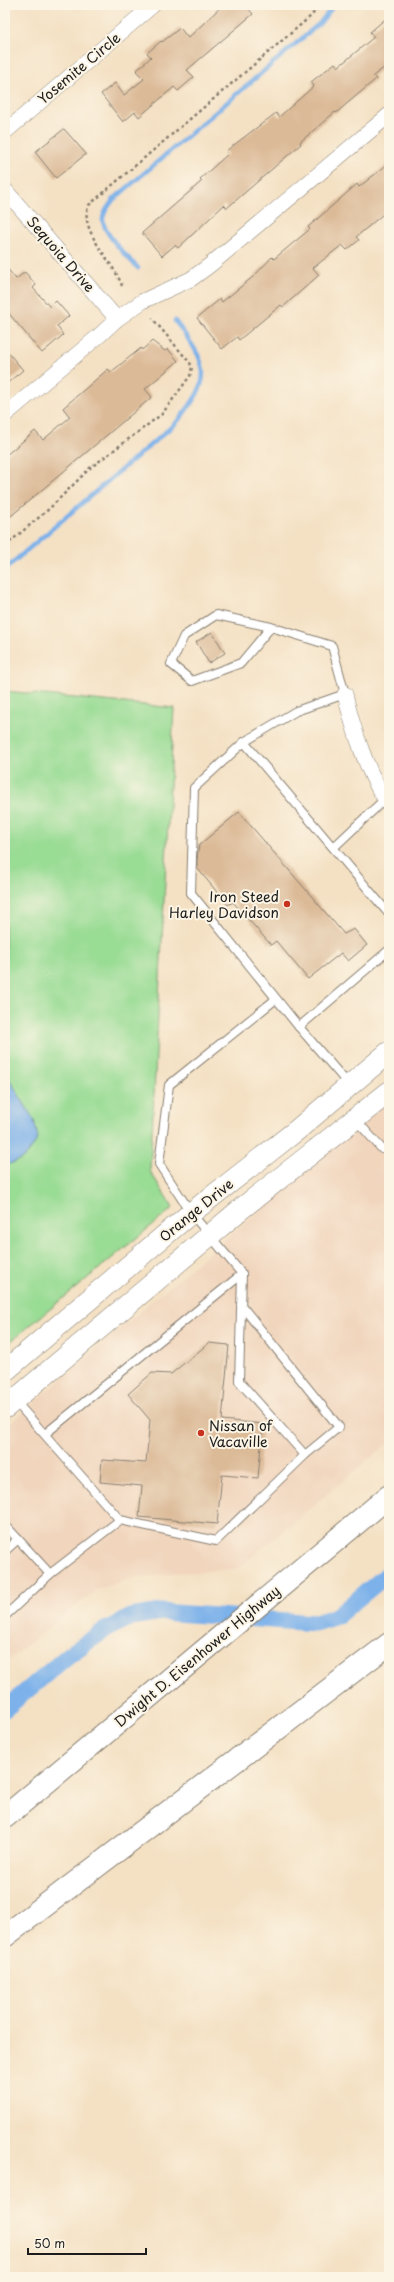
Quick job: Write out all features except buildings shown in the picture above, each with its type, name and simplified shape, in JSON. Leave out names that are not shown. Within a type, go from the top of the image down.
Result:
[{"type":"highway","name":"Dwight D. Eisenhower Highway","points":[[5,1817],[389,1496]]},
{"type":"highway","points":[[5,1936],[389,1644]]},
{"type":"street","name":"Yosemite Circle","points":[[5,132],[153,5]]},
{"type":"street","points":[[5,415],[117,319],[143,301],[191,279],[210,265],[389,115]]},
{"type":"street","name":"Sequoia Drive","points":[[5,190],[117,319]]},
{"type":"street","points":[[345,694],[352,726],[387,802]]},
{"type":"street","name":"Orange Drive","points":[[5,1371],[191,1213],[297,1130],[389,1052]]},
{"type":"street","name":"Orange Drive","points":[[10,1404],[210,1236],[389,1092]]},
{"type":"lane","points":[[272,627],[242,663],[192,681],[171,664],[184,636],[216,615],[272,627],[332,646],[345,694],[296,711],[244,742],[194,788],[191,893],[299,1027],[349,1085]]},
{"type":"lane","points":[[244,742],[389,914]]},
{"type":"lane","points":[[334,847],[387,802]]},
{"type":"lane","points":[[299,1027],[389,950]]},
{"type":"lane","points":[[276,999],[169,1085],[159,1164],[191,1213],[242,1274],[239,1381],[305,1455]]},
{"type":"lane","points":[[356,1120],[382,1149]]},
{"type":"lane","points":[[44,1434],[242,1274]]},
{"type":"lane","points":[[10,1404],[44,1434],[120,1520],[216,1541],[305,1455],[339,1427],[241,1305]]},
{"type":"lane","points":[[5,1616],[50,1574],[120,1520]]},
{"type":"lane","points":[[5,1525],[50,1574]]},
{"type":"lane","points":[[5,1551],[18,1539]]},
{"type":"path","points":[[122,286],[116,271],[87,226],[86,214],[90,205],[311,16],[320,5]]},
{"type":"path","points":[[5,546],[49,508],[90,468],[162,414],[190,376],[192,367],[190,363],[152,318]]},
{"type":"shaded area","points":[[389,1100],[389,1442],[238,1569],[134,1577],[96,1590],[5,1663],[5,1427]]},
{"type":"green space","points":[[5,691],[174,708],[150,1171],[173,1208],[5,1346]]},
{"type":"water","points":[[5,1072],[34,1120],[38,1138],[25,1156],[17,1161],[5,1165]]},
{"type":"waterway","points":[[138,268],[116,244],[106,230],[103,218],[109,205],[114,199],[320,23],[334,5]]},
{"type":"waterway","points":[[5,569],[176,423],[189,407],[202,382],[203,372],[201,361],[195,349],[175,321]]},
{"type":"waterway","points":[[5,1709],[70,1654],[105,1630],[131,1617],[161,1612],[315,1623],[337,1616],[389,1573]]},
{"type":"place","name":"Iron Steed Harley Davidson","points":[[287,904]]},
{"type":"place","name":"Nissan of Vacaville","points":[[201,1433]]}]
